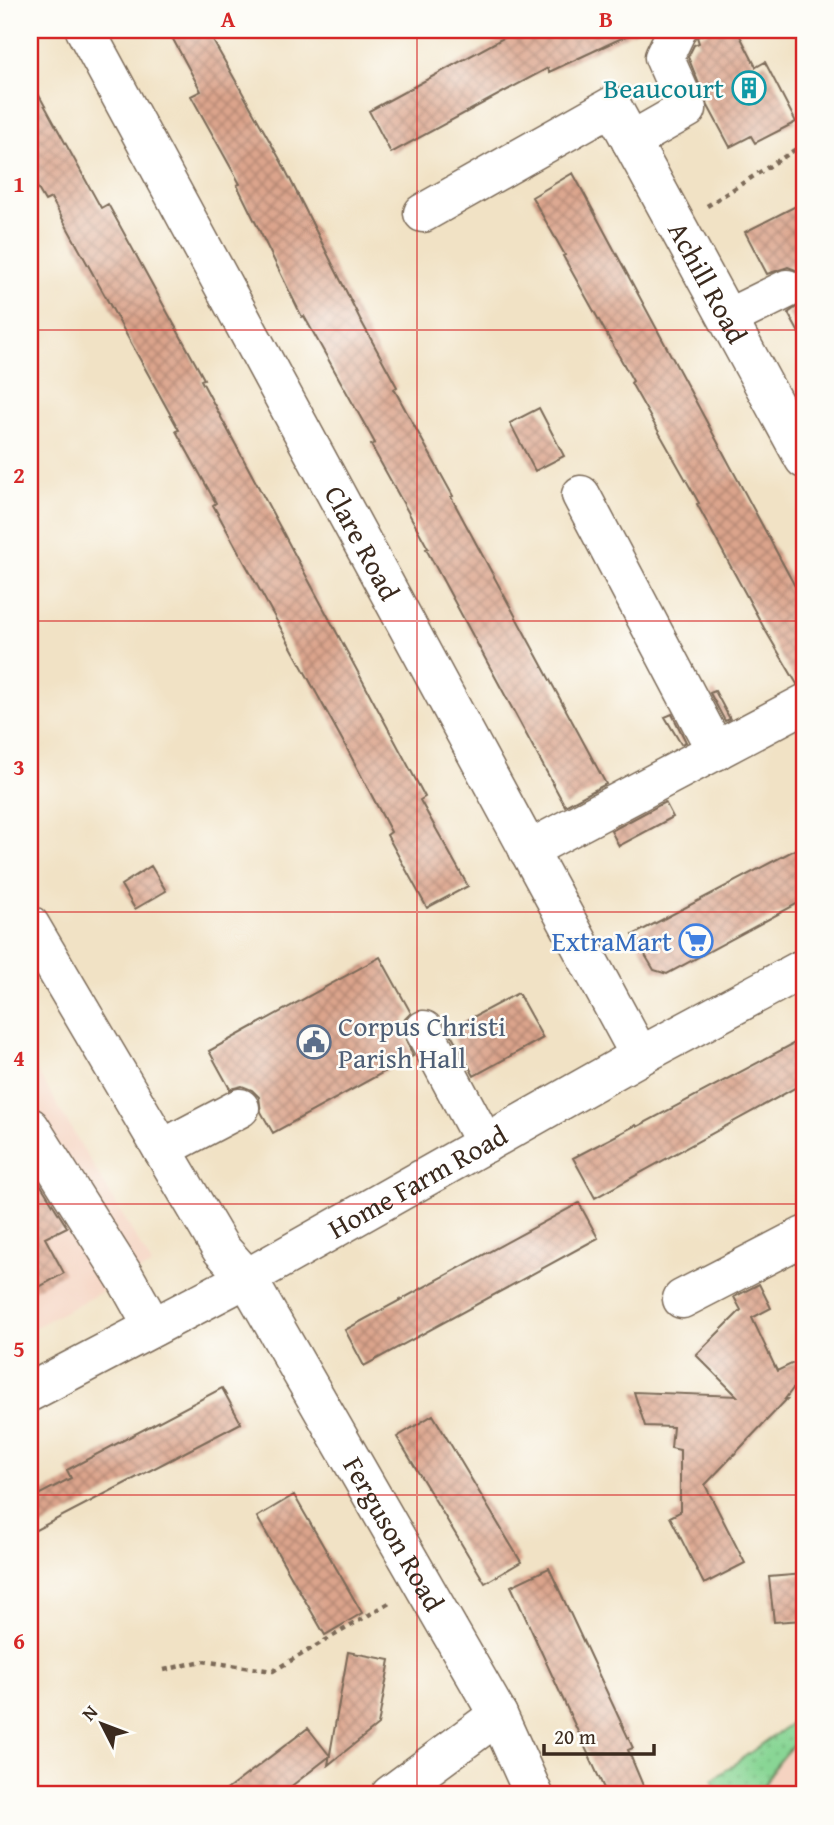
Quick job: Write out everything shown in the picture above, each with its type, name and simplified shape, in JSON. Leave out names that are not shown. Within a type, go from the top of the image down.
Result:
[{"type":"street","name":"Clare Road","points":[[85,30],[640,1056]]},
{"type":"street","points":[[631,141],[687,109],[664,57],[677,30]]},
{"type":"street","name":"Achill Road","points":[[423,213],[612,106],[804,459]]},
{"type":"street","points":[[728,318],[787,289]]},
{"type":"street","points":[[581,495],[716,751]]},
{"type":"street","points":[[528,850],[804,704]]},
{"type":"street","name":"Ferguson Road","points":[[30,925],[221,1249],[247,1278],[498,1715],[534,1795]]},
{"type":"street","name":"Home Farm Road","points":[[30,1392],[247,1278],[640,1056],[804,968]]},
{"type":"street","points":[[424,1030],[485,1144]]},
{"type":"street","points":[[162,1150],[240,1108]]},
{"type":"street","points":[[30,1128],[126,1279],[153,1327]]},
{"type":"street","points":[[682,1299],[804,1236]]},
{"type":"street","points":[[390,1795],[498,1715]]},
{"type":"path","points":[[677,226],[804,144]]},
{"type":"path","points":[[164,1670],[202,1661],[273,1671],[422,1584]]},
{"type":"shaded area","points":[[30,1059],[152,1265],[30,1330]]},
{"type":"shaded area","points":[[804,1714],[804,1795],[720,1795],[712,1780]]},
{"type":"green space","points":[[804,1714],[804,1736],[778,1762],[761,1795],[720,1795],[712,1780]]},
{"type":"building","points":[[168,30],[207,30],[282,163],[397,387],[394,389],[606,784],[565,806],[371,445],[375,443],[304,316],[302,317],[237,185],[240,184],[191,96],[201,91]]},
{"type":"building","points":[[518,30],[639,30],[549,72],[548,68],[391,153],[369,111]]},
{"type":"building","name":"Beaucourt","points":[[712,30],[737,30],[756,67],[765,62],[796,122],[755,143],[751,136],[730,147],[708,106],[688,57],[694,45],[699,43],[697,37]]},
{"type":"building","points":[[30,79],[101,208],[108,204],[204,379],[201,380],[425,797],[420,800],[468,886],[427,908],[387,835],[391,832],[345,745],[213,505],[216,503],[176,431],[179,430],[51,198],[45,201],[30,175]]},
{"type":"building","points":[[573,173],[804,603],[804,682],[797,684],[764,628],[532,197]]},
{"type":"building","points":[[804,202],[804,276],[788,267],[767,274],[745,232]]},
{"type":"building","points":[[804,302],[804,342],[788,313]]},
{"type":"building","points":[[539,408],[564,456],[535,471],[510,423]]},
{"type":"building","points":[[715,691],[730,719],[725,721],[710,693]]},
{"type":"building","points":[[672,714],[686,742],[681,744],[665,717]]},
{"type":"building","points":[[665,802],[673,817],[619,846],[611,831]]},
{"type":"building","points":[[804,845],[804,900],[667,974],[654,970],[633,935]]},
{"type":"building","points":[[151,866],[166,891],[135,909],[121,885]]},
{"type":"building","name":"Corpus Christi Parish Hall","points":[[380,957],[411,1013],[405,1019],[402,1030],[413,1056],[273,1133],[261,1112],[259,1097],[242,1086],[230,1089],[209,1051]]},
{"type":"building","points":[[518,993],[543,1038],[474,1076],[449,1030]]},
{"type":"building","points":[[804,1038],[804,1083],[595,1198],[573,1158]]},
{"type":"building","points":[[30,1168],[67,1227],[45,1238],[64,1273],[30,1292]]},
{"type":"building","points":[[579,1203],[598,1238],[364,1366],[345,1330]]},
{"type":"building","points":[[759,1284],[771,1308],[752,1318],[777,1371],[804,1358],[804,1374],[787,1399],[705,1485],[745,1563],[704,1584],[670,1517],[680,1512],[680,1450],[671,1448],[673,1427],[645,1426],[634,1392],[737,1396],[696,1355],[741,1310],[734,1297]]},
{"type":"building","points":[[222,1388],[241,1423],[30,1533],[30,1499],[71,1478],[67,1470]]},
{"type":"building","points":[[433,1415],[521,1562],[485,1583],[397,1437]]},
{"type":"building","points":[[294,1495],[362,1613],[325,1635],[257,1517]]},
{"type":"building","points":[[549,1568],[633,1748],[628,1750],[647,1795],[607,1795],[511,1586]]},
{"type":"building","points":[[804,1574],[804,1620],[774,1622],[769,1577]]},
{"type":"building","points":[[348,1652],[390,1660],[378,1725],[328,1765]]},
{"type":"building","points":[[308,1728],[330,1756],[280,1795],[220,1795]]},
{"type":"place","name":"Beaucourt","points":[[749,88]]},
{"type":"place","name":"ExtraMart","points":[[696,941]]},
{"type":"place","name":"Corpus Christi Parish Hall","points":[[314,1042]]}]
